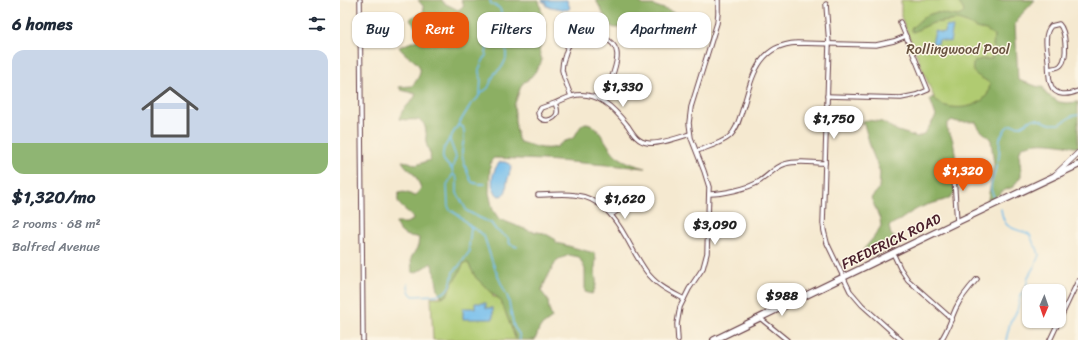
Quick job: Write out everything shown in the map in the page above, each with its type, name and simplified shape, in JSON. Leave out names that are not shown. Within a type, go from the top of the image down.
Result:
[{"type":"main road","name":"FREDERICK ROAD","points":[[714,340],[1078,165]]},
{"type":"street","points":[[360,0],[363,340]]},
{"type":"street","points":[[678,340],[677,324],[680,307],[700,272],[707,253],[709,187],[690,134],[689,123],[690,112],[717,23],[718,0]]},
{"type":"street","points":[[826,4],[829,44],[824,231],[827,243],[850,292],[901,340]]},
{"type":"street","points":[[827,96],[902,98],[916,95],[928,90],[900,22]]},
{"type":"street","points":[[1049,69],[1061,66],[1065,54],[1065,38],[1062,27],[1059,24],[1051,26],[1047,32],[1046,39],[1050,82],[1051,87],[1058,93],[1063,94],[1078,91]]},
{"type":"street","points":[[572,96],[562,70],[564,59],[567,48],[574,39],[578,35],[589,33],[610,41],[617,53],[616,65],[603,101]]},
{"type":"street","points":[[697,151],[725,140],[734,132],[739,122],[757,67],[765,56],[777,47],[790,43],[876,45],[894,41],[906,36]]},
{"type":"street","points":[[554,103],[557,109],[556,115],[548,120],[540,118],[538,113],[541,108],[572,96],[577,95],[591,97],[609,104],[635,136],[642,142],[656,143],[690,134]]},
{"type":"street","points":[[1052,177],[1078,153]]},
{"type":"street","points":[[709,194],[727,193],[758,183],[779,166],[784,164],[796,162],[825,163]]},
{"type":"street","points":[[953,163],[957,222]]},
{"type":"street","points":[[538,195],[566,194],[584,196],[599,204],[617,223],[650,278],[660,286],[684,299]]},
{"type":"street","points":[[611,215],[641,196]]},
{"type":"street","points":[[893,253],[908,280],[952,319]]},
{"type":"street","points":[[941,340],[949,327],[961,299],[977,279]]},
{"type":"street","points":[[1066,306],[1078,281]]},
{"type":"street","points":[[760,318],[787,340]]},
{"type":"street","points":[[1050,340],[1056,328]]},
{"type":"green space","points":[[418,0],[442,0],[444,3],[458,10],[464,6],[461,0],[539,0],[542,12],[477,12],[477,48],[540,48],[542,60],[541,63],[529,79],[521,86],[514,106],[518,139],[520,142],[533,146],[552,148],[573,138],[586,123],[590,124],[598,131],[617,156],[627,162],[645,168],[544,160],[494,158],[491,161],[489,193],[493,210],[499,219],[530,231],[544,233],[553,238],[557,243],[594,253],[595,255],[596,283],[592,294],[585,292],[585,269],[579,257],[569,255],[557,260],[541,291],[548,300],[552,318],[540,327],[535,340],[516,340],[501,301],[476,278],[468,263],[464,263],[450,287],[448,294],[442,297],[438,291],[435,273],[431,263],[414,273],[412,271],[411,258],[418,246],[419,238],[406,235],[400,231],[396,223],[406,223],[413,220],[412,216],[400,205],[398,198],[399,193],[401,192],[414,196],[421,188],[418,180],[402,161],[416,165],[430,160],[430,155],[426,140],[425,126],[423,123],[417,120],[399,119],[416,94],[401,90],[399,87],[412,86],[418,78],[420,72],[417,63],[400,48],[404,48],[404,45],[412,42],[412,48],[469,48],[469,12],[423,12],[424,10],[423,6]]},
{"type":"green space","points":[[596,0],[637,0],[643,5],[653,5],[672,12],[617,12],[617,28],[615,28],[609,23],[609,12],[602,12]]},
{"type":"green space","name":"Rollingwood Pool","points":[[901,0],[1031,0],[999,33],[995,118],[938,107],[901,17]]},
{"type":"green space","points":[[957,0],[1035,0],[1015,24],[1018,80],[1043,87],[1046,94],[1059,102],[1078,102],[1078,147],[1037,143],[1026,145],[1021,148],[1019,155],[1021,176],[1013,187],[1003,191],[989,202],[988,199],[994,165],[991,140],[981,130],[976,122],[961,122],[952,120],[947,124],[947,126],[952,138],[956,158],[957,183],[955,193],[944,200],[911,212],[889,227],[891,235],[899,242],[873,255],[864,253],[863,250],[881,226],[880,219],[871,198],[878,190],[880,172],[872,152],[864,124],[861,124],[863,121],[867,120],[882,122],[898,131],[917,137],[925,133],[936,116],[930,99],[933,97],[943,105],[949,107],[961,107],[974,105],[980,102],[988,93],[990,84],[975,73],[973,67],[974,62],[981,59],[992,58],[994,35],[986,30],[976,28],[958,20],[933,23],[913,32],[911,29],[921,19],[930,14],[938,13],[955,16],[961,15],[964,12]]},
{"type":"green space","points":[[466,250],[483,250],[493,297],[501,297],[516,340],[433,340],[431,297],[440,297]]},
{"type":"water","points":[[542,0],[567,0],[570,8],[567,10],[546,6],[546,2],[543,2]]},
{"type":"water","points":[[946,26],[953,27],[950,42],[939,40],[938,44],[932,43],[935,31],[945,33]]},
{"type":"water","points":[[500,162],[505,162],[511,165],[511,168],[506,191],[503,195],[499,196],[493,189],[492,179],[497,165]]},
{"type":"water","points":[[475,303],[486,303],[486,308],[493,308],[493,319],[463,319],[463,308],[475,308]]},
{"type":"waterway","points":[[452,169],[444,160],[444,148],[471,104],[480,94],[481,78],[479,69],[486,55],[488,39],[493,33],[495,27],[500,22],[502,15],[500,9],[491,4],[490,0]]},
{"type":"waterway","points":[[480,94],[488,88],[495,73],[502,67],[506,59],[506,48]]},
{"type":"waterway","points":[[994,197],[991,190],[991,185],[999,157],[1000,138],[1006,128],[1010,125],[1021,126],[1033,119],[1050,124],[1060,124],[1072,116],[1078,115]]},
{"type":"waterway","points":[[458,125],[463,127],[464,131],[462,155],[469,177],[472,182],[477,184],[485,184]]},
{"type":"waterway","points":[[449,138],[456,157],[452,169],[457,180],[457,193],[467,211],[491,223],[496,230],[508,238],[510,244],[517,247]]},
{"type":"waterway","points":[[453,174],[447,185],[448,206],[450,210],[484,236],[492,261],[508,298],[514,327],[519,334],[520,340]]},
{"type":"waterway","points":[[1001,209],[1002,216],[1006,224],[1013,229],[1029,234],[1037,248],[1039,255],[1028,277],[1026,288],[1021,294],[1017,311],[1010,323],[1006,340]]},
{"type":"waterway","points":[[408,284],[409,291],[413,296],[435,295],[445,292],[449,288],[453,272],[470,251],[471,227]]}]
